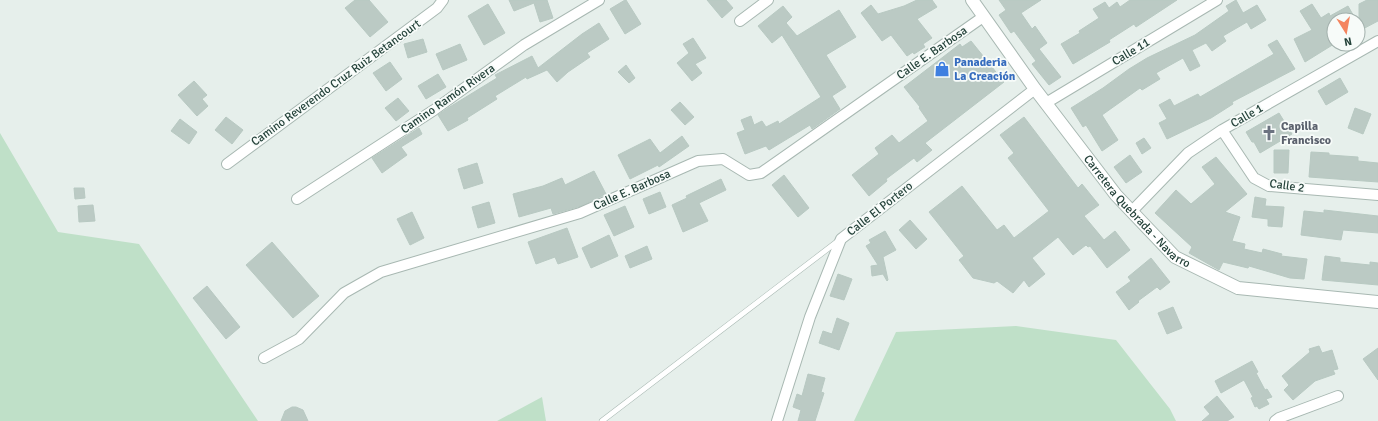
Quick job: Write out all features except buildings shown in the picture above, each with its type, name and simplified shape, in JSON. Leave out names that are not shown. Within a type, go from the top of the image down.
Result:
[{"type":"street","name":"Camino Reverendo Cruz Ruiz Betancourt","points":[[226,164],[437,8],[443,0]]},
{"type":"street","name":"Camino Ramón Rivera","points":[[296,199],[434,110],[524,45],[599,0]]},
{"type":"street","points":[[740,21],[768,0]]},
{"type":"street","name":"Carretera Quebrada - Navarro","points":[[972,0],[1035,90],[1116,195],[1175,256],[1238,288],[1378,302]]},
{"type":"street","name":"Calle 11","points":[[1046,104],[1217,0]]},
{"type":"street","name":"Calle E. Barbosa","points":[[264,358],[299,339],[344,293],[381,272],[580,213],[698,161],[723,159],[749,175],[761,174],[984,17]]},
{"type":"street","name":"Calle 1","points":[[1132,211],[1188,152],[1222,130],[1378,41]]},
{"type":"street","name":"Calle El Portero","points":[[776,421],[810,317],[841,239],[1035,90]]},
{"type":"street","name":"Calle 2","points":[[1222,130],[1254,178],[1270,186],[1378,195]]},
{"type":"street","points":[[1275,421],[1279,418],[1338,396]]},
{"type":"lane","points":[[602,421],[841,239]]},
{"type":"green space","points":[[0,133],[58,232],[139,244],[258,421],[0,421]]},
{"type":"green space","points":[[1016,326],[1116,340],[1170,409],[1176,421],[854,421],[896,332]]},
{"type":"green space","points":[[542,397],[546,421],[497,421]]},
{"type":"place","name":"Panaderia La Creación","points":[[942,69]]},
{"type":"place","name":"Capilla Francisco","points":[[1269,133]]}]
